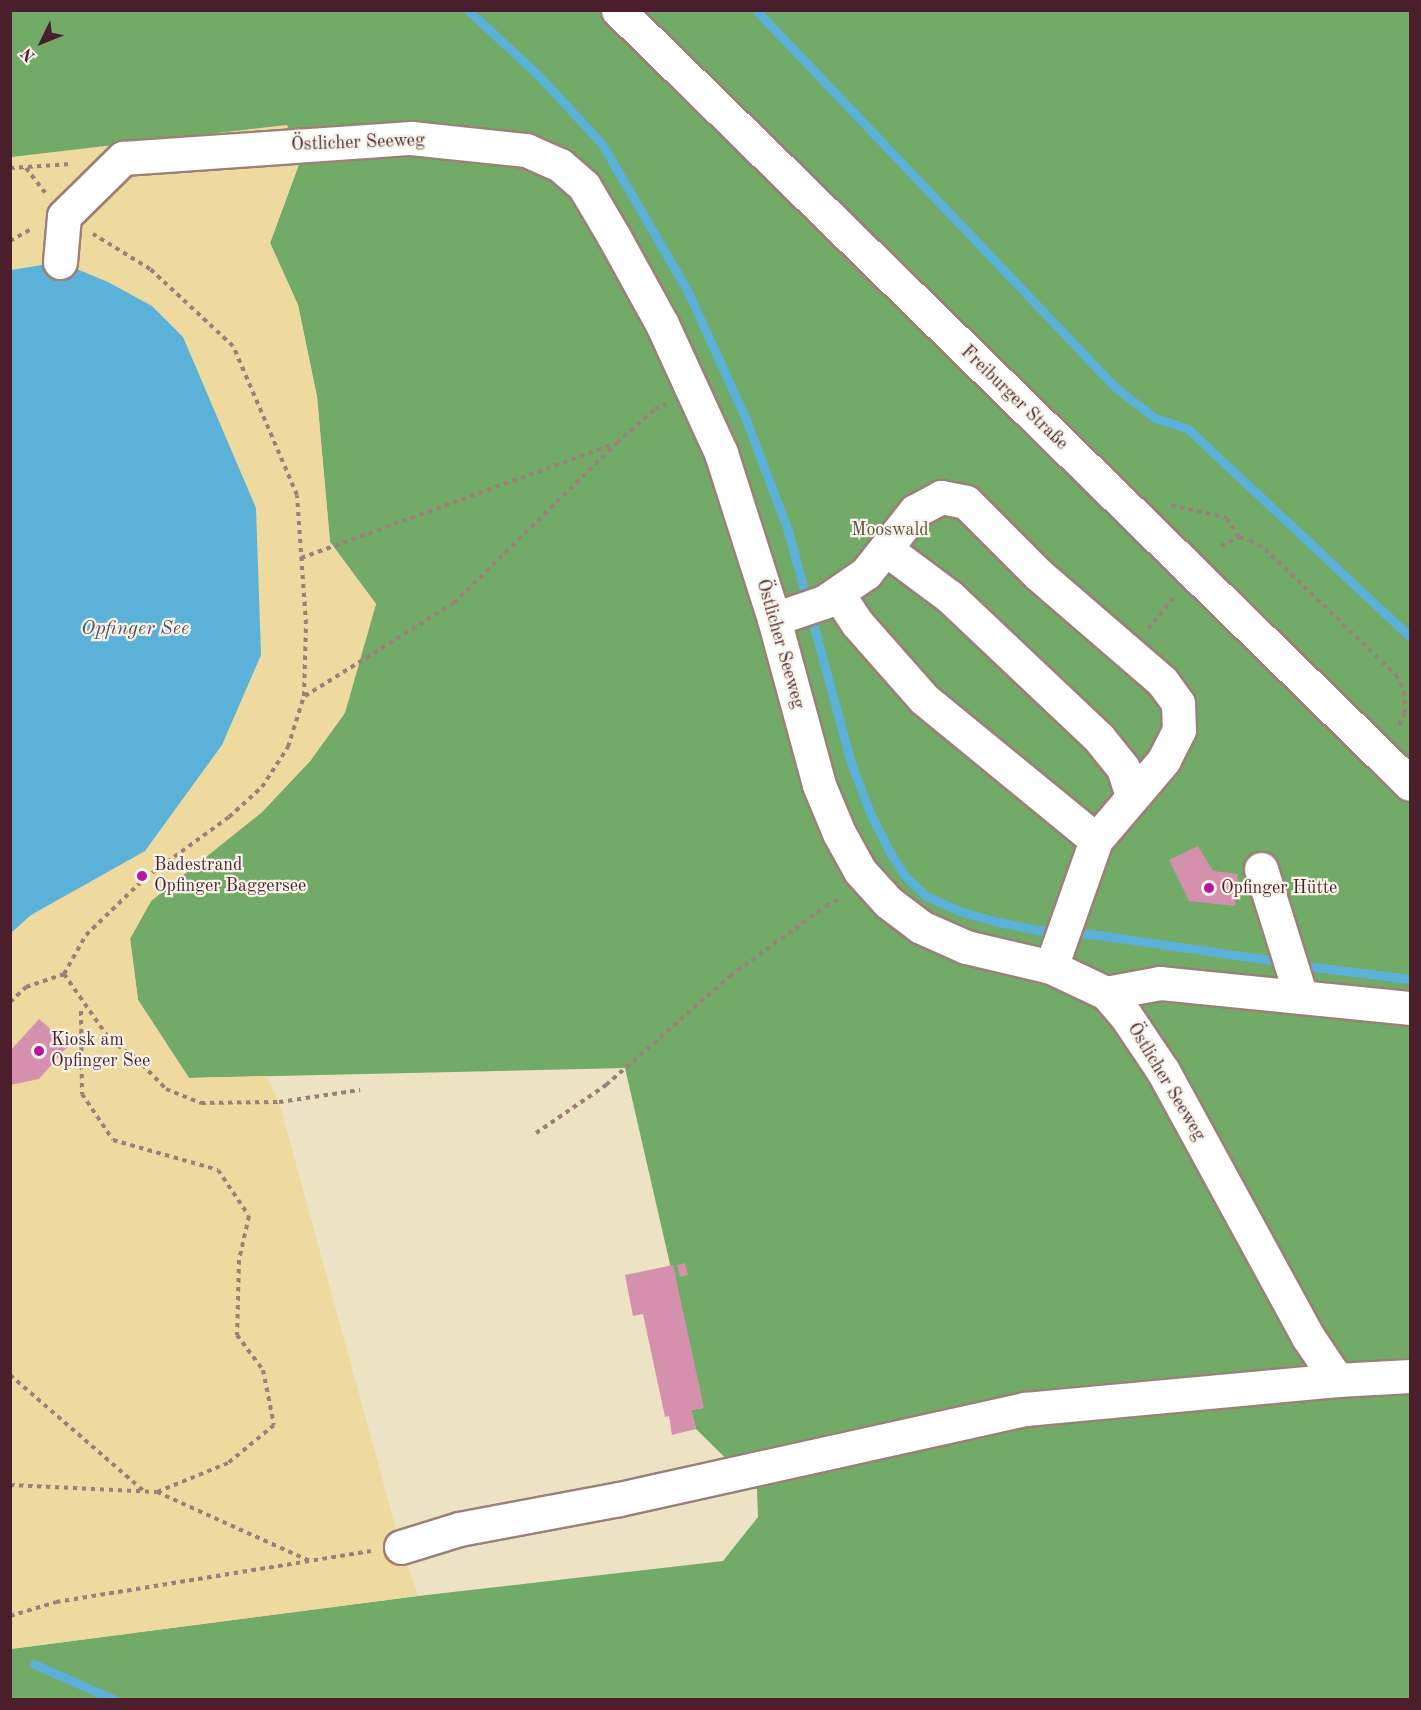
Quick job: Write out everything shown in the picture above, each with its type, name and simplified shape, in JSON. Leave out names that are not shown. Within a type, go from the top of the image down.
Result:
[{"type":"main road","name":"Freiburger Straße","points":[[618,10],[1410,784]]},
{"type":"main road","name":"Östlicher Seeweg","points":[[123,159],[411,138],[526,150],[560,165],[584,186],[662,324],[721,453],[809,606],[819,785],[839,833],[860,871],[888,902],[921,927],[966,947],[1054,959],[1106,993],[1126,1016],[1163,1071],[1308,1336],[1337,1380]]},
{"type":"main road","points":[[60,262],[64,216],[123,159]]},
{"type":"main road","points":[[809,606],[866,573],[915,511],[941,497],[966,502],[1039,575],[1162,681],[1178,703],[1179,730],[1164,760],[1095,840],[1054,959]]},
{"type":"main road","points":[[886,550],[949,596],[1099,738],[1123,768],[1132,796]]},
{"type":"main road","points":[[809,606],[857,623],[924,699],[1095,840]]},
{"type":"main road","points":[[1261,869],[1299,991]]},
{"type":"main road","points":[[1106,993],[1160,983],[1299,991],[1410,1008]]},
{"type":"main road","points":[[401,1547],[459,1529],[619,1499],[1025,1409],[1337,1380],[1410,1376]]},
{"type":"path","points":[[10,168],[123,159]]},
{"type":"path","points":[[10,1002],[26,987],[64,975],[86,935],[145,878],[229,817],[262,787],[288,747],[304,696],[306,624],[297,495],[233,346],[150,269],[64,216]]},
{"type":"path","points":[[304,696],[454,603],[617,443],[655,409],[694,392]]},
{"type":"path","points":[[301,558],[617,443]]},
{"type":"path","points":[[1164,503],[1227,518],[1239,537]]},
{"type":"path","points":[[1221,546],[1239,537],[1250,540],[1265,549],[1396,675],[1404,691],[1405,713],[1397,731]]},
{"type":"path","points":[[1134,657],[1139,640],[1179,590]]},
{"type":"path","points":[[536,1133],[606,1085],[730,976],[826,906],[871,883]]},
{"type":"path","points":[[64,975],[110,1040],[136,1058],[166,1089],[201,1103],[279,1102],[360,1090]]},
{"type":"path","points":[[81,1011],[82,1095],[113,1140],[218,1170],[249,1216],[239,1260],[237,1335],[263,1370],[274,1425],[228,1463],[157,1492]]},
{"type":"path","points":[[10,1375],[144,1491]]},
{"type":"path","points":[[10,1485],[157,1492],[310,1561]]},
{"type":"path","points":[[10,1616],[56,1602],[401,1547]]},
{"type":"green space","name":"Mooswald","points":[[11,11],[1410,11],[1410,1699],[11,1700],[10,1649],[418,1596],[723,1561],[758,1517],[757,1489],[696,1429],[691,1410],[703,1408],[625,1068],[189,1078],[138,1000],[130,938],[151,901],[262,812],[311,760],[376,604],[330,542],[317,397],[298,305],[270,243],[299,164],[11,157]]},
{"type":"sand","name":"Badestrand Opfinger Baggersee","points":[[287,125],[299,164],[270,243],[298,305],[317,397],[330,542],[376,604],[345,713],[311,760],[262,812],[151,901],[130,939],[138,1000],[189,1078],[266,1076],[279,1102],[401,1547],[418,1596],[11,1649],[11,933],[31,915],[183,337],[152,306],[108,282],[60,262],[11,270],[11,157]]},
{"type":"water","name":"Opfinger See","points":[[60,262],[108,282],[152,306],[183,337],[256,508],[261,655],[222,745],[145,851],[31,915],[11,933],[11,270]]},
{"type":"building","name":"Opfinger Hütte","points":[[1198,846],[1213,871],[1238,874],[1235,906],[1189,901],[1169,860]]},
{"type":"building","points":[[39,1019],[69,1045],[39,1079],[10,1085],[10,1051]]},
{"type":"building","points":[[685,1263],[688,1275],[680,1277],[677,1265]]},
{"type":"building","points":[[673,1265],[704,1408],[691,1410],[696,1429],[672,1435],[669,1416],[665,1417],[643,1314],[633,1316],[625,1275]]},
{"type":"waterway","points":[[468,10],[540,77],[602,144],[687,290],[745,417],[788,531],[851,763],[871,815],[904,875],[926,896],[959,911],[993,921],[1038,930],[1098,935],[1284,962]]},
{"type":"waterway","points":[[756,10],[1115,387],[1155,418],[1188,429],[1410,637]]},
{"type":"waterway","points":[[1298,965],[1410,979]]},
{"type":"waterway","points":[[34,1664],[115,1700]]},
{"type":"place","name":"Badestrand Opfinger Baggersee","points":[[142,876]]},
{"type":"place","name":"Opfinger Hütte","points":[[1209,888]]},
{"type":"place","name":"Kiosk am Opfinger See","points":[[39,1051]]}]
